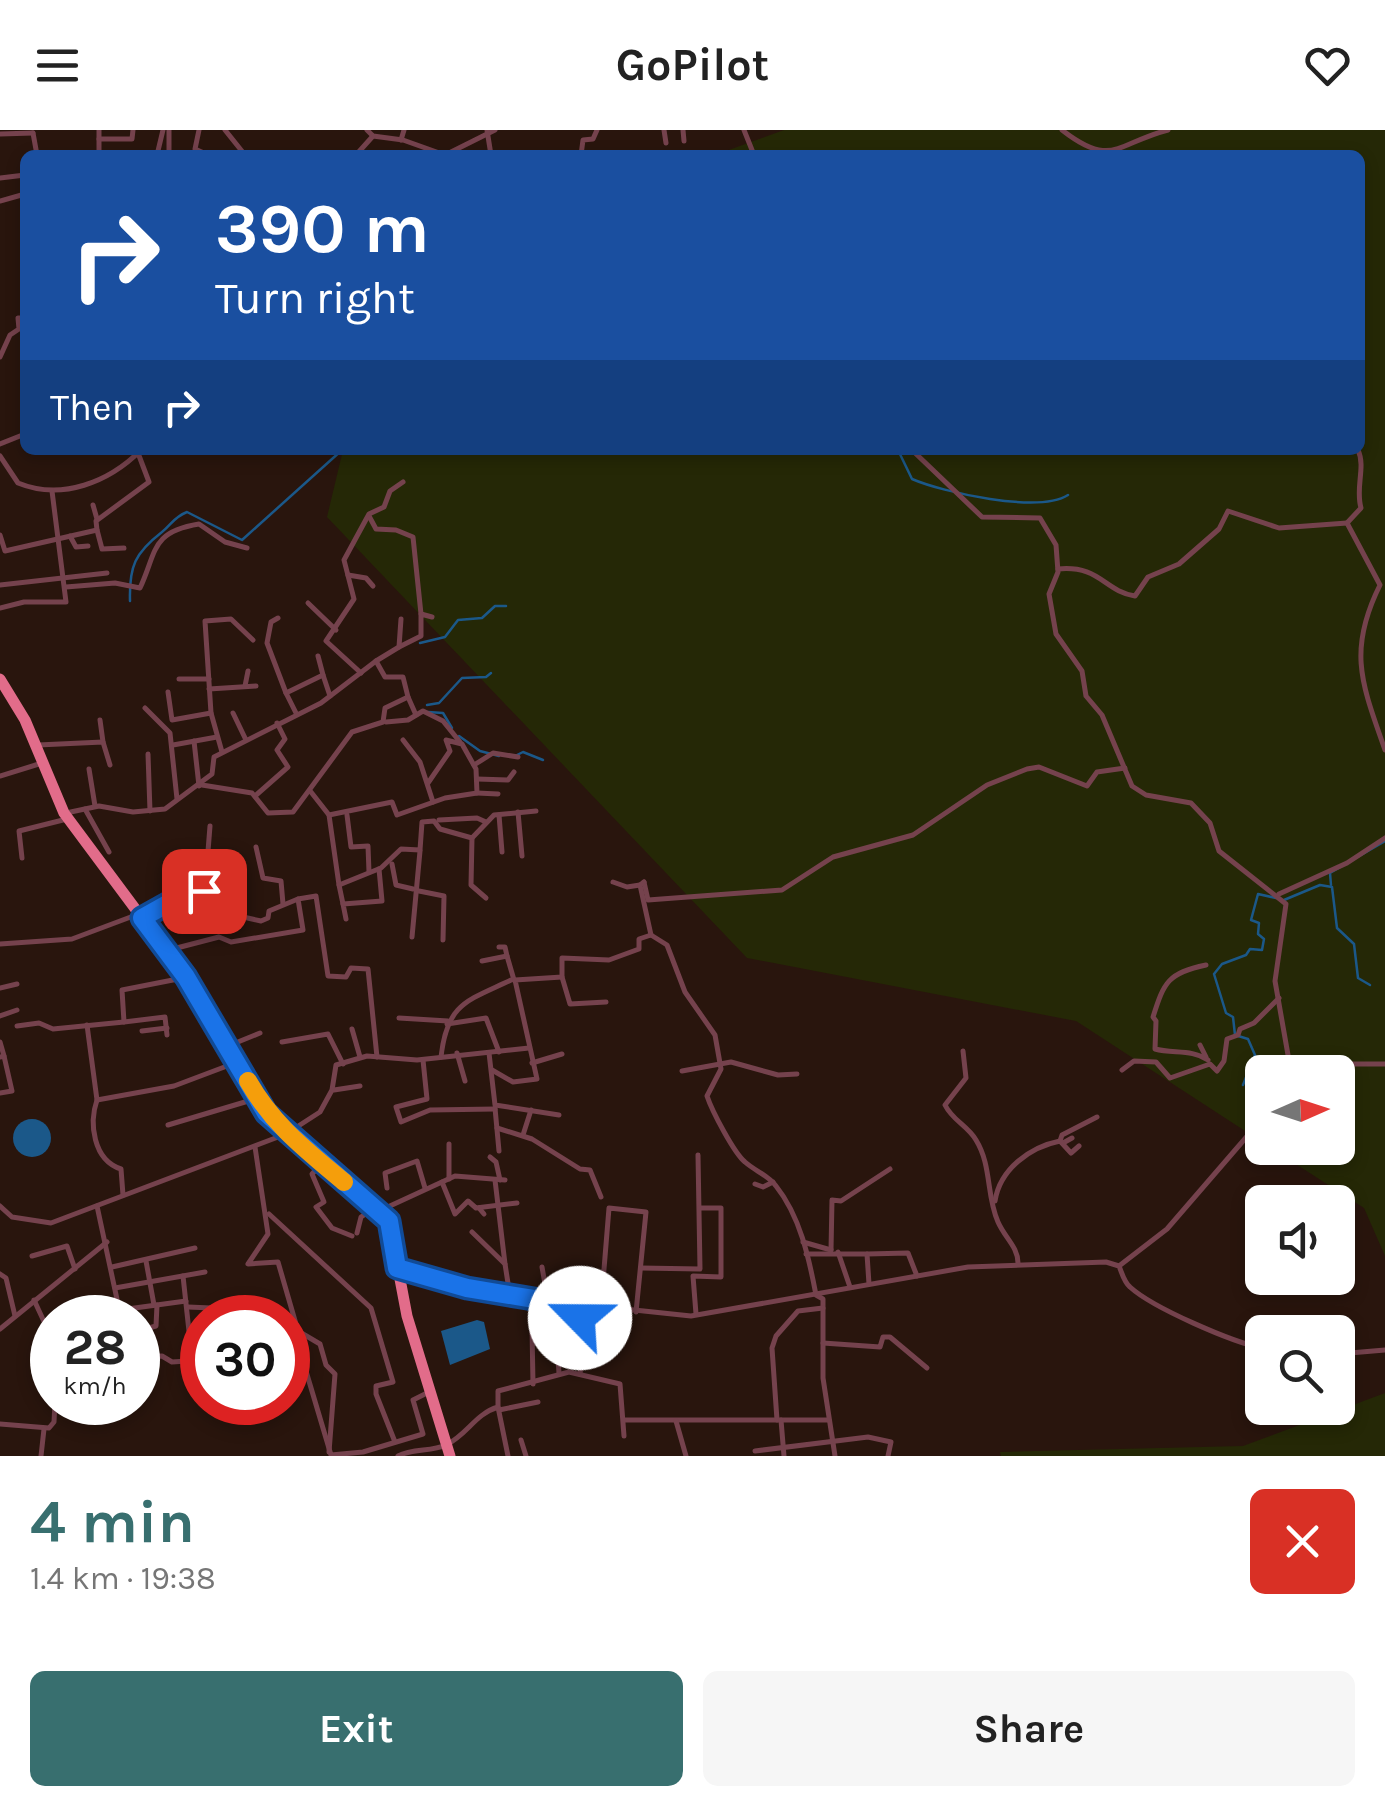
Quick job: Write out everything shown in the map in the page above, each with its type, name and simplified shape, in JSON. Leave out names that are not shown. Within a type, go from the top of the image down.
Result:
[{"type":"highway","points":[[0,679],[66,816],[186,977],[281,1137],[322,1163],[389,1221],[398,1273],[448,1450]]},
{"type":"street","points":[[99,130],[99,150]]},
{"type":"street","points":[[99,139],[132,139],[133,130]]},
{"type":"street","points":[[226,130],[241,150]]},
{"type":"street","points":[[367,130],[373,136],[397,136],[432,150]]},
{"type":"street","points":[[397,136],[404,130]]},
{"type":"street","points":[[581,150],[583,140],[593,139],[597,130]]},
{"type":"street","points":[[664,130],[666,143]]},
{"type":"street","points":[[682,130],[684,140]]},
{"type":"street","points":[[1062,130],[1092,150]]},
{"type":"street","points":[[1115,150],[1168,130]]},
{"type":"street","points":[[454,150],[490,131]]},
{"type":"street","points":[[0,134],[32,132]]},
{"type":"street","points":[[360,150],[373,136]]},
{"type":"street","points":[[0,357],[10,335],[19,329],[20,318]]},
{"type":"street","points":[[0,456],[18,483],[52,491],[100,480],[134,455]]},
{"type":"street","points":[[97,519],[149,482],[140,455]]},
{"type":"street","points":[[918,455],[982,517],[1040,518],[1054,541],[1058,569],[1048,594],[1056,636],[1082,672],[1086,696],[1102,714],[1140,793],[1196,806],[1210,822],[1220,851],[1279,894],[1288,912],[1275,981],[1287,1055]]},
{"type":"street","points":[[1058,569],[1086,571],[1107,580],[1118,592],[1135,596],[1148,577],[1179,564],[1219,529],[1228,511],[1279,528],[1347,523],[1360,508],[1357,483],[1360,455]]},
{"type":"street","points":[[361,673],[326,641],[354,599],[344,560],[369,514],[384,508],[390,491],[403,482]]},
{"type":"street","points":[[0,608],[24,602],[66,602],[52,491]]},
{"type":"street","points":[[93,505],[102,549],[124,548]]},
{"type":"street","points":[[22,858],[19,831],[96,806],[150,812],[165,809],[214,772],[214,757],[330,696],[376,661],[421,636],[413,537],[396,530],[376,529],[369,514]]},
{"type":"street","points":[[1347,523],[1380,585],[1358,646],[1372,715],[1385,750]]},
{"type":"street","points":[[66,587],[116,583],[140,588],[152,548],[185,526],[199,524],[225,542],[248,548]]},
{"type":"street","points":[[0,535],[4,551],[97,530]]},
{"type":"street","points":[[70,536],[76,547],[88,546]]},
{"type":"street","points":[[0,585],[107,573]]},
{"type":"street","points":[[348,575],[366,578],[374,586]]},
{"type":"street","points":[[308,603],[336,630]]},
{"type":"street","points":[[421,614],[432,617]]},
{"type":"street","points":[[222,752],[211,713],[208,618],[231,619],[253,640]]},
{"type":"street","points":[[278,618],[271,622],[266,639],[296,713]]},
{"type":"street","points":[[399,647],[400,619]]},
{"type":"street","points":[[207,650],[218,650]]},
{"type":"street","points":[[318,656],[330,696]]},
{"type":"street","points":[[376,661],[384,677],[403,676],[416,715]]},
{"type":"street","points":[[245,686],[248,671]]},
{"type":"street","points":[[286,692],[323,675]]},
{"type":"street","points":[[179,679],[209,679]]},
{"type":"street","points":[[209,689],[256,686]]},
{"type":"street","points":[[168,692],[173,720]]},
{"type":"street","points":[[383,722],[385,708],[408,697]]},
{"type":"street","points":[[146,708],[164,722],[173,745],[176,799]]},
{"type":"street","points":[[200,785],[255,796],[268,812],[290,813],[352,732],[383,722],[396,723],[423,711],[443,721],[462,744],[474,765],[477,793]]},
{"type":"street","points":[[164,722],[211,713]]},
{"type":"street","points":[[234,713],[246,740]]},
{"type":"street","points":[[100,720],[110,765]]},
{"type":"street","points":[[255,796],[288,767],[277,750],[285,740],[277,723]]},
{"type":"street","points":[[173,745],[217,737]]},
{"type":"street","points":[[403,740],[420,762],[433,802]]},
{"type":"street","points":[[428,784],[450,750],[446,740],[462,744]]},
{"type":"street","points":[[194,741],[200,785]]},
{"type":"street","points":[[34,744],[103,742]]},
{"type":"street","points":[[474,765],[493,753],[518,756]]},
{"type":"street","points":[[148,754],[150,812]]},
{"type":"street","points":[[0,776],[42,763]]},
{"type":"street","points":[[614,882],[627,887],[644,882],[648,900],[782,890],[833,857],[913,835],[987,785],[1012,774],[1039,766],[1087,786],[1098,772],[1126,768]]},
{"type":"street","points":[[89,770],[96,806]]},
{"type":"street","points":[[476,779],[508,780],[514,772]]},
{"type":"street","points":[[310,791],[329,815],[346,919]]},
{"type":"street","points":[[329,815],[347,815],[392,802],[396,815],[433,802],[477,793],[498,794]]},
{"type":"street","points":[[85,809],[109,852]]},
{"type":"street","points":[[486,898],[471,885],[472,838],[499,814],[536,811]]},
{"type":"street","points":[[518,812],[522,856]]},
{"type":"street","points":[[499,814],[502,852]]},
{"type":"street","points":[[347,815],[351,848],[368,846],[369,872]]},
{"type":"street","points":[[412,937],[422,822],[476,818],[487,823]]},
{"type":"street","points":[[432,821],[439,823],[440,830],[472,838]]},
{"type":"street","points":[[210,826],[204,853],[205,890],[232,916],[261,920],[282,904],[318,898],[328,976],[346,977],[351,968],[367,967],[377,1057]]},
{"type":"street","points":[[1279,894],[1347,863],[1385,838]]},
{"type":"street","points":[[256,847],[264,878],[281,881],[282,904]]},
{"type":"street","points":[[339,886],[379,869],[401,849],[420,850]]},
{"type":"street","points":[[392,864],[396,884],[444,896],[444,940]]},
{"type":"street","points":[[343,904],[382,901],[379,869]]},
{"type":"street","points":[[640,884],[651,935],[667,945],[685,992],[712,1029],[721,1065],[707,1096],[716,1121],[733,1140],[740,1158],[773,1182],[790,1206],[802,1241],[823,1308],[828,1420],[834,1456]]},
{"type":"street","points":[[0,944],[76,938],[205,890]]},
{"type":"street","points":[[166,950],[220,936],[231,942],[303,930],[298,899]]},
{"type":"street","points":[[606,1002],[570,1004],[562,977],[562,958],[609,960],[639,949],[638,939],[651,935]]},
{"type":"street","points":[[492,1070],[510,1081],[536,1079],[505,947],[500,947]]},
{"type":"street","points":[[482,960],[507,956]]},
{"type":"street","points":[[1206,964],[1182,971],[1164,983],[1152,1017],[1156,1021],[1152,1042],[1168,1054],[1183,1052],[1209,1062]]},
{"type":"street","points":[[124,1022],[122,990],[186,977]]},
{"type":"street","points":[[441,1056],[447,1022],[460,1004],[513,980],[562,977]]},
{"type":"street","points":[[0,988],[16,984]]},
{"type":"street","points":[[1200,1045],[1217,1071],[1226,1039],[1238,1036],[1279,998]]},
{"type":"street","points":[[0,1016],[17,1010]]},
{"type":"street","points":[[17,1026],[87,1025],[166,1017],[167,1032],[142,1031]]},
{"type":"street","points":[[399,1018],[447,1022],[486,1018],[499,1052]]},
{"type":"street","points":[[87,1025],[96,1100],[90,1117],[98,1149],[120,1168],[124,1195]]},
{"type":"street","points":[[352,1029],[360,1057]]},
{"type":"street","points":[[228,1046],[260,1033]]},
{"type":"street","points":[[282,1042],[328,1034],[343,1064]]},
{"type":"street","points":[[0,1042],[12,1091],[0,1093]]},
{"type":"street","points":[[0,1206],[12,1217],[38,1224],[281,1137],[320,1112],[332,1090],[335,1067],[360,1057],[423,1060],[456,1053],[529,1048]]},
{"type":"street","points":[[963,1050],[966,1078],[945,1106],[979,1145],[995,1184],[998,1223],[1018,1250],[1018,1263]]},
{"type":"street","points":[[456,1053],[464,1081]]},
{"type":"street","points":[[490,1053],[499,1151]]},
{"type":"street","points":[[532,1063],[562,1054]]},
{"type":"street","points":[[423,1060],[427,1099],[396,1107],[401,1122],[430,1110],[495,1107],[559,1114]]},
{"type":"street","points":[[1122,1070],[1131,1061],[1156,1062],[1170,1078],[1209,1062]]},
{"type":"street","points":[[96,1100],[174,1086],[238,1062]]},
{"type":"street","points":[[682,1071],[734,1062],[778,1075],[796,1074]]},
{"type":"street","points":[[1355,1064],[1385,1064]]},
{"type":"street","points":[[332,1090],[360,1086]]},
{"type":"street","points":[[168,1126],[258,1098]]},
{"type":"street","points":[[522,1136],[532,1109]]},
{"type":"street","points":[[1061,1142],[1062,1135],[1097,1117]]},
{"type":"street","points":[[497,1128],[590,1170],[601,1197]]},
{"type":"street","points":[[268,1130],[281,1137]]},
{"type":"street","points":[[995,1184],[1036,1146],[1072,1138]]},
{"type":"street","points":[[1119,1266],[1167,1230],[1245,1139]]},
{"type":"street","points":[[1061,1142],[1071,1153],[1079,1146]]},
{"type":"street","points":[[450,1144],[446,1180],[452,1213],[459,1214],[468,1202],[482,1211],[516,1202]]},
{"type":"street","points":[[255,1147],[268,1234],[248,1264],[278,1262],[288,1295]]},
{"type":"street","points":[[641,1268],[700,1269],[698,1155]]},
{"type":"street","points":[[490,1157],[496,1162],[500,1180],[498,1205],[510,1296]]},
{"type":"street","points":[[387,1188],[384,1173],[417,1161],[424,1188]]},
{"type":"street","points":[[322,1163],[312,1174],[324,1202],[316,1207],[332,1228],[355,1235],[361,1218],[424,1188],[475,1174],[500,1180]]},
{"type":"street","points":[[850,1288],[834,1252],[832,1200],[840,1201],[890,1169]]},
{"type":"street","points":[[755,1184],[764,1187],[773,1182]]},
{"type":"street","points":[[97,1206],[116,1295]]},
{"type":"street","points":[[698,1316],[693,1276],[721,1277],[722,1224],[720,1207],[700,1208]]},
{"type":"street","points":[[601,1306],[609,1208],[646,1212],[636,1312]]},
{"type":"street","points":[[267,1211],[296,1244],[371,1308],[394,1382],[376,1386],[376,1394],[395,1442]]},
{"type":"street","points":[[472,1232],[505,1264]]},
{"type":"street","points":[[802,1241],[834,1252]]},
{"type":"street","points":[[41,1295],[107,1242]]},
{"type":"street","points":[[32,1256],[67,1246],[75,1269]]},
{"type":"street","points":[[112,1267],[195,1248]]},
{"type":"street","points":[[806,1254],[908,1253],[917,1276]]},
{"type":"street","points":[[867,1254],[869,1285]]},
{"type":"street","points":[[146,1261],[152,1295]]},
{"type":"street","points":[[398,1273],[510,1296],[698,1316],[820,1297],[917,1276],[1018,1263],[1106,1262],[1119,1266],[1130,1288],[1245,1343]]},
{"type":"street","points":[[542,1267],[547,1301],[566,1318],[582,1320]]},
{"type":"street","points":[[115,1288],[204,1272]]},
{"type":"street","points":[[0,1274],[6,1278],[15,1316]]},
{"type":"street","points":[[184,1276],[186,1295]]},
{"type":"street","points":[[0,1328],[30,1303]]},
{"type":"street","points":[[783,1452],[772,1392],[776,1336],[798,1311],[823,1308]]},
{"type":"street","points":[[566,1318],[571,1358]]},
{"type":"street","points":[[533,1384],[532,1329],[542,1329],[548,1336],[559,1374]]},
{"type":"street","points":[[580,1374],[585,1334]]},
{"type":"street","points":[[823,1343],[880,1347],[883,1337],[890,1336],[927,1368]]},
{"type":"street","points":[[310,1339],[320,1344],[326,1365],[336,1374],[329,1452]]},
{"type":"street","points":[[1355,1353],[1385,1350]]},
{"type":"street","points":[[508,1456],[498,1391],[559,1374],[580,1374],[620,1384],[624,1436]]},
{"type":"street","points":[[310,1386],[329,1452],[335,1456],[364,1452],[423,1434],[414,1400],[429,1392]]},
{"type":"street","points":[[398,1456],[412,1449],[448,1450],[480,1413],[538,1402]]},
{"type":"street","points":[[624,1420],[828,1420]]},
{"type":"street","points":[[676,1421],[686,1456]]},
{"type":"street","points":[[0,1424],[44,1429],[50,1425]]},
{"type":"street","points":[[41,1456],[44,1429]]},
{"type":"street","points":[[755,1451],[783,1452],[868,1438],[891,1442],[888,1456]]},
{"type":"street","points":[[521,1440],[526,1456]]},
{"type":"green space","points":[[784,130],[1385,130],[1385,1256],[1364,1208],[1355,1202],[1355,1185],[1328,1185],[1297,1165],[1355,1165],[1355,1055],[1245,1055],[1245,1131],[1076,1021],[747,958],[327,517],[342,455],[1365,455],[1365,150],[729,150]]},
{"type":"green space","points":[[1385,1393],[1385,1456],[1001,1456],[1000,1452],[1243,1446],[1299,1425],[1355,1425],[1355,1404]]},
{"type":"water","points":[[32,1119],[46,1124],[51,1138],[46,1152],[32,1157],[18,1152],[13,1138],[18,1124]]},
{"type":"water","points":[[477,1320],[484,1322],[490,1349],[450,1365],[441,1331]]},
{"type":"waterway","points":[[130,601],[131,578],[140,554],[179,516],[187,512],[242,540],[336,455]]},
{"type":"waterway","points":[[900,455],[912,479],[945,490],[1013,502],[1054,500],[1068,495]]},
{"type":"waterway","points":[[420,643],[445,637],[458,620],[482,618],[495,606],[506,606]]},
{"type":"waterway","points":[[427,705],[439,703],[462,678],[486,677],[491,673]]},
{"type":"waterway","points":[[428,712],[443,713],[452,728]]},
{"type":"waterway","points":[[459,736],[480,751],[499,756]]},
{"type":"waterway","points":[[517,755],[523,752],[543,760]]},
{"type":"waterway","points":[[1331,885],[1330,873],[1385,841]]},
{"type":"waterway","points":[[1284,900],[1320,885],[1332,887],[1337,928],[1354,944],[1358,978],[1370,985]]},
{"type":"waterway","points":[[1243,1085],[1255,1055],[1248,1039],[1235,1035],[1233,1017],[1226,1013],[1214,974],[1222,964],[1246,955],[1250,949],[1262,950],[1264,939],[1258,934],[1259,923],[1251,920],[1258,894],[1276,898]]},
{"type":"slow traffic","points":[[248,1081],[266,1113],[344,1182]]},
{"type":"route","points":[[204,891],[176,899],[142,918],[186,977],[266,1113],[389,1221],[397,1268],[467,1288],[546,1301],[566,1318],[580,1318]]}]
